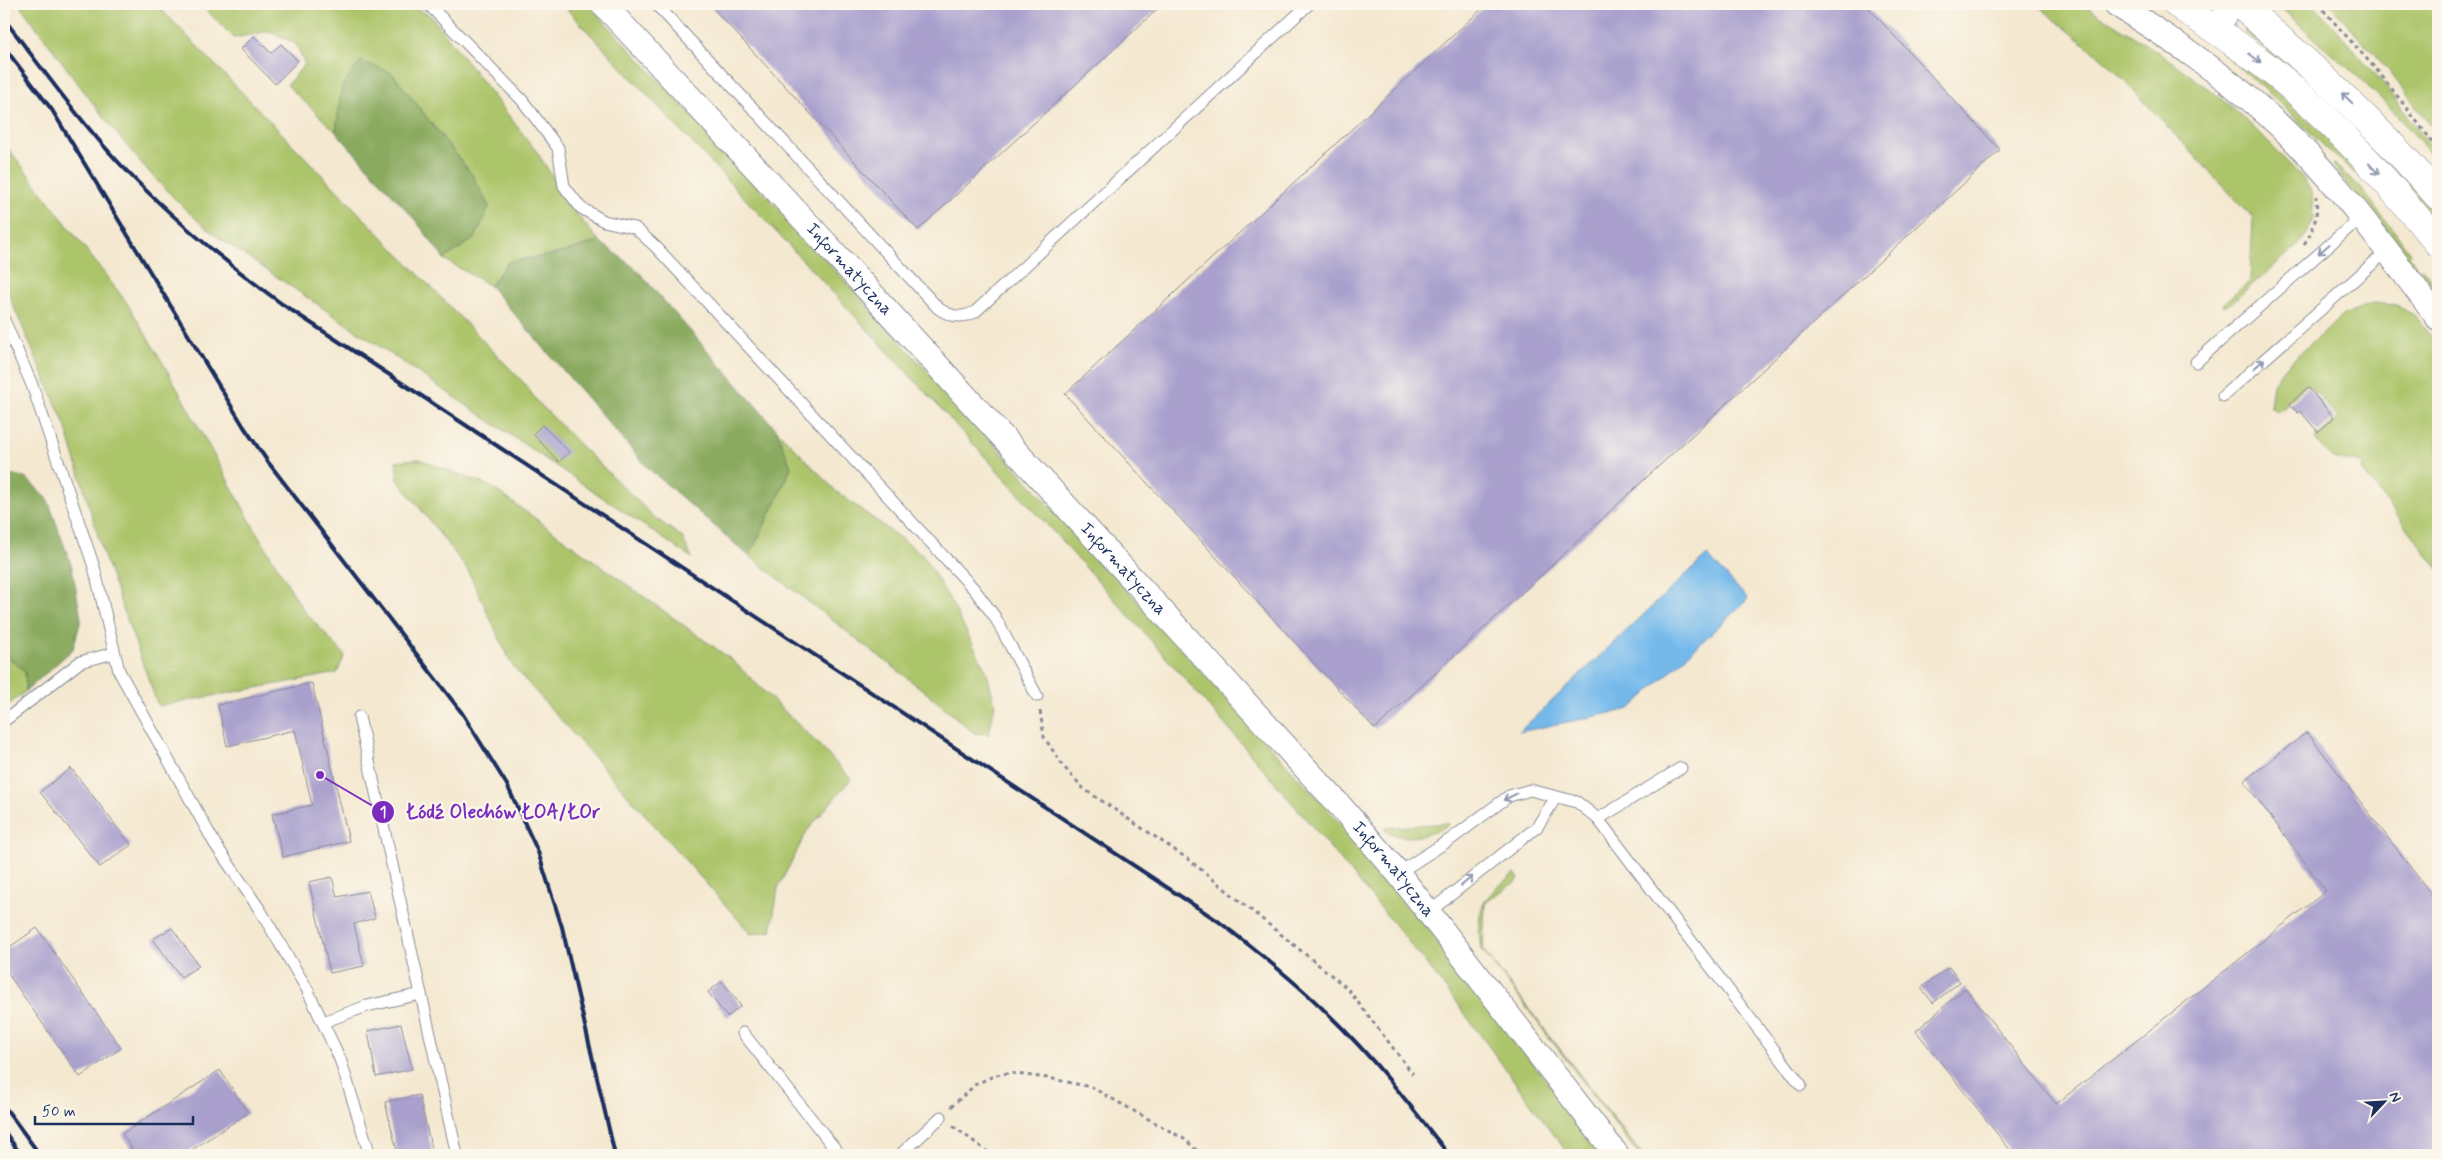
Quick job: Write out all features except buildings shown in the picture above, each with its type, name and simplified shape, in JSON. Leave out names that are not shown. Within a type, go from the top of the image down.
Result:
[{"type":"street","name":"Informatyczna","points":[[603,4],[818,235],[1328,792],[1398,873],[1617,1155]]},
{"type":"street","points":[[2216,30],[2232,4]]},
{"type":"street","points":[[2239,4],[2304,58],[2363,113],[2438,196]]},
{"type":"street","points":[[2187,6],[2276,75],[2319,112],[2391,186],[2438,243]]},
{"type":"street","points":[[2110,9],[2200,58],[2269,116],[2312,160],[2361,217],[2438,318]]},
{"type":"lane","points":[[428,4],[522,100],[558,148],[564,186],[581,208],[604,221],[635,228],[656,247],[974,589],[995,617],[1037,696]]},
{"type":"lane","points":[[656,4],[938,308],[947,315],[958,317],[967,316],[975,312],[1309,4]]},
{"type":"lane","points":[[2196,362],[2361,217]]},
{"type":"lane","points":[[2223,396],[2387,251]]},
{"type":"lane","points":[[4,320],[32,385],[91,557],[119,671],[215,844],[269,926],[307,989],[340,1059],[370,1155]]},
{"type":"lane","points":[[4,721],[80,662],[114,653]]},
{"type":"lane","points":[[359,717],[457,1155]]},
{"type":"lane","points":[[1598,818],[1681,768]]},
{"type":"lane","points":[[1398,873],[1451,839],[1509,796],[1530,790],[1577,802],[1598,818],[1801,1085]]},
{"type":"lane","points":[[1429,912],[1537,827],[1556,797]]},
{"type":"lane","points":[[323,1022],[367,1006],[421,994]]},
{"type":"lane","points":[[744,1033],[840,1155]]},
{"type":"lane","points":[[900,1155],[941,1117]]},
{"type":"path","points":[[2089,4],[2110,9]]},
{"type":"path","points":[[2318,4],[2381,75],[2438,149]]},
{"type":"path","points":[[2297,250],[2314,230],[2317,214],[2314,190]]},
{"type":"path","points":[[1037,696],[1044,737],[1063,766],[1084,789],[1188,859],[1347,988],[1413,1074]]},
{"type":"path","points":[[992,1155],[941,1117],[976,1084],[996,1075],[1021,1074],[1092,1087],[1186,1140],[1201,1155]]},
{"type":"green space","points":[[19,4],[156,4],[524,383],[537,401],[583,448],[654,517],[682,537],[692,558],[215,235],[186,210],[134,155],[110,126]]},
{"type":"green space","points":[[200,4],[408,4],[431,16],[537,152],[574,211],[599,241],[557,254],[508,262],[490,286],[444,259],[475,238],[489,207],[473,176],[392,73],[342,86],[336,132],[287,85],[305,64],[296,44],[269,31],[234,38]]},
{"type":"green space","points":[[562,4],[588,4],[792,223],[1351,835],[1411,906],[1604,1155],[1569,1155],[1428,966],[1306,819],[1203,700],[992,465]]},
{"type":"green space","points":[[2036,4],[2082,4],[2157,51],[2218,96],[2247,121],[2303,178],[2311,191],[2313,207],[2312,223],[2307,234],[2297,246],[2231,303],[2224,307],[2223,304],[2250,281],[2253,218],[2110,65]]},
{"type":"green space","points":[[2277,4],[2313,4],[2378,77],[2438,156],[2438,165],[2421,142],[2362,80]]},
{"type":"green space","points":[[2330,4],[2438,4],[2438,135],[2389,71]]},
{"type":"green space","points":[[2247,27],[2321,89],[2433,208],[2438,215],[2438,226],[2265,48],[2244,32]]},
{"type":"green space","points":[[2220,51],[2259,78],[2298,110],[2317,127],[2366,181],[2325,147],[2274,97]]},
{"type":"green space","points":[[361,61],[392,73],[473,176],[489,207],[475,238],[444,259],[417,222],[336,132],[342,86]]},
{"type":"green space","points":[[4,143],[127,303],[163,363],[257,533],[304,611],[345,655],[337,673],[158,706],[104,556],[65,425],[4,284]]},
{"type":"green space","points":[[2334,164],[2360,187],[2411,253],[2409,256],[2419,270],[2422,268],[2433,283],[2438,300],[2332,165]]},
{"type":"green space","points":[[599,241],[636,269],[776,429],[791,467],[779,496],[749,556],[648,468],[490,286],[508,262],[557,254]]},
{"type":"green space","points":[[2373,303],[2394,305],[2414,315],[2438,346],[2438,569],[2362,470],[2363,463],[2335,459],[2315,439],[2317,434],[2319,436],[2338,418],[2308,384],[2286,403],[2287,406],[2276,412],[2270,406],[2273,384],[2284,368],[2343,315]]},
{"type":"green space","points":[[776,429],[837,492],[922,554],[949,598],[986,670],[995,704],[989,734],[974,733],[923,690],[749,556],[779,496],[791,467]]},
{"type":"green space","points":[[419,459],[490,486],[732,660],[851,779],[807,831],[778,888],[771,931],[751,934],[512,665],[467,569],[398,480],[396,461]]},
{"type":"green space","points":[[4,474],[25,477],[47,498],[72,567],[81,619],[73,649],[26,691],[25,671],[4,654]]},
{"type":"green space","points":[[4,654],[25,671],[26,691],[4,708]]},
{"type":"green space","points":[[1447,823],[1448,825],[1441,829],[1415,837],[1398,836],[1384,828]]},
{"type":"green space","points":[[1515,873],[1519,879],[1485,903],[1483,950],[1642,1155],[1639,1155],[1481,948],[1479,922],[1483,904],[1495,889]]},
{"type":"water","points":[[1707,555],[1748,599],[1630,709],[1519,732]]},
{"type":"railway","points":[[4,19],[105,148],[178,221],[240,272],[282,304],[1218,921],[1288,977],[1345,1030],[1391,1082],[1449,1155]]},
{"type":"railway","points":[[4,47],[52,110],[244,427],[268,462],[462,713],[507,785],[538,852],[562,927],[615,1155]]},
{"type":"railway","points":[[4,1106],[40,1155]]},
{"type":"railway","points":[[4,1131],[21,1155]]},
{"type":"place","name":"Łódź Olechów ŁOA/ŁOr","points":[[320,775]]}]
